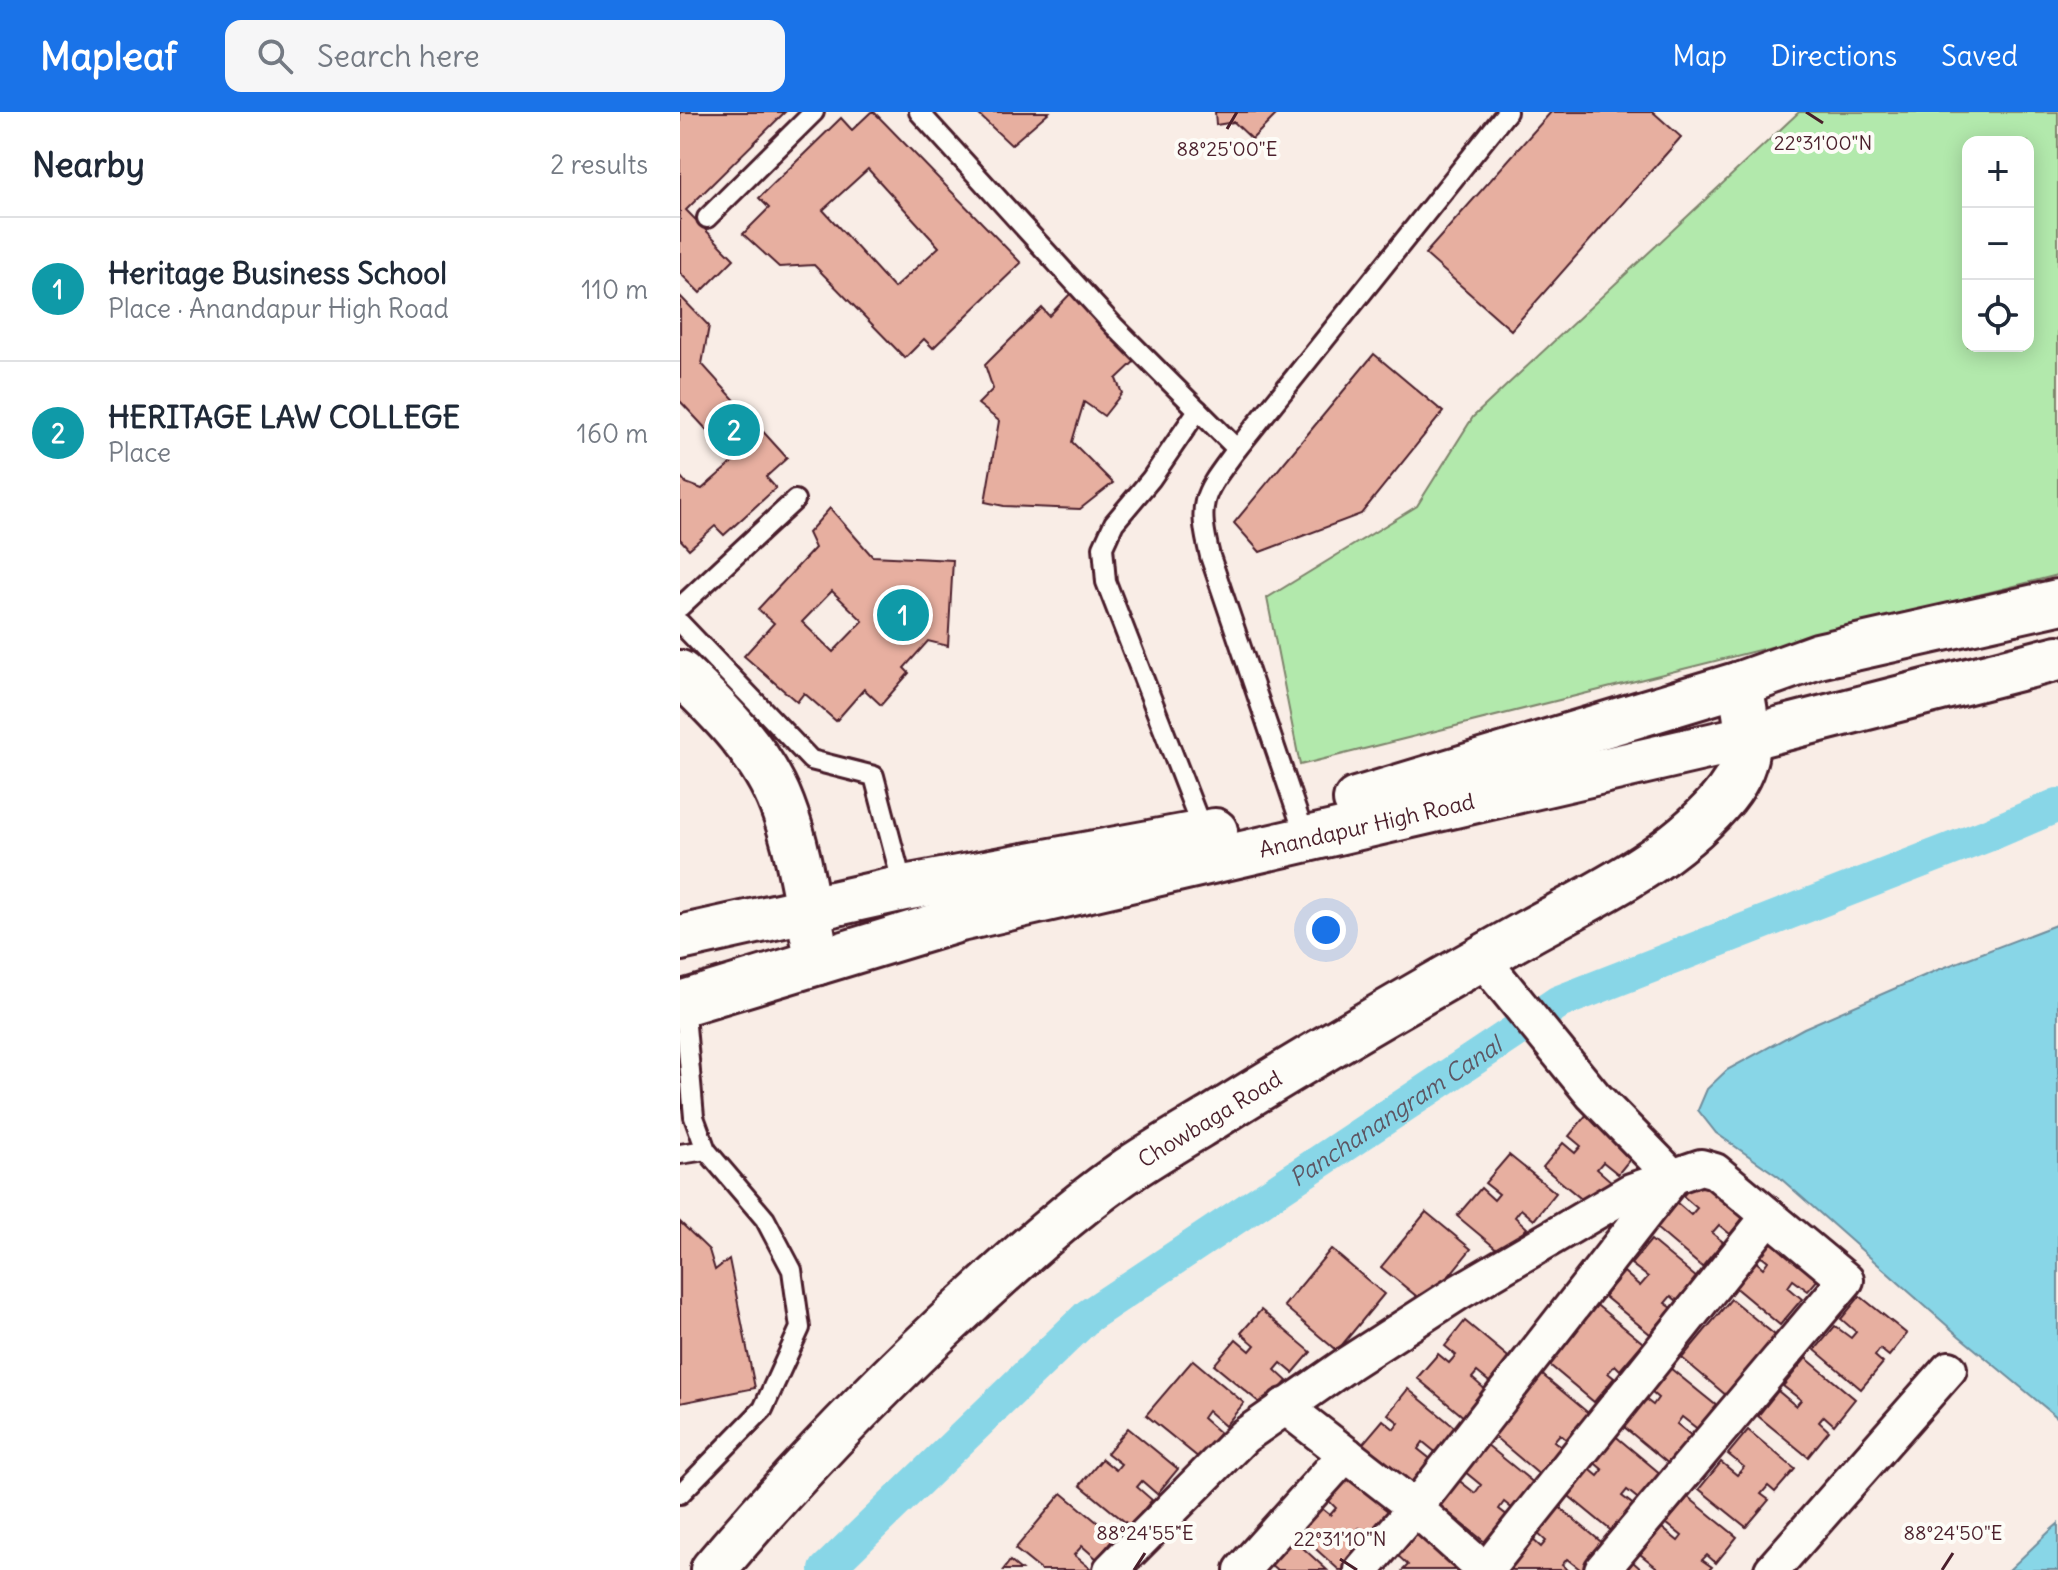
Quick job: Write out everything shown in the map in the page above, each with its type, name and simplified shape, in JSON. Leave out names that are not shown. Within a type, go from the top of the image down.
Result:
[{"type":"main road","name":"Anandapur High Road","points":[[1302,828],[1818,656],[2058,602]]},
{"type":"main road","name":"Anandapur High Road","points":[[680,938],[807,908],[909,911],[1750,737],[2058,658]]},
{"type":"main road","points":[[680,673],[716,707],[750,751],[782,804],[818,962]]},
{"type":"main road","points":[[1740,684],[1750,737]]},
{"type":"main road","name":"Chowbaga Road","points":[[713,1570],[773,1500],[917,1351],[1026,1251],[1121,1176],[1213,1116],[1482,959],[1620,883],[1677,842],[1721,801],[1741,768],[1750,737]]},
{"type":"main road","name":"Anandapur High Road","points":[[683,1010],[818,962],[909,911]]},
{"type":"street","points":[[1482,959],[1593,1095],[1673,1177]]},
{"type":"street","points":[[1111,1570],[1244,1436],[1284,1406],[1459,1292],[1631,1191],[1701,1167],[1715,1171],[1846,1280],[1602,1570]]},
{"type":"street","points":[[1362,1570],[1415,1508],[1673,1177]]},
{"type":"street","points":[[1284,1406],[1415,1508],[1485,1570],[1769,1216]]},
{"type":"street","points":[[1772,1570],[1949,1369]]},
{"type":"street","points":[[1242,1570],[1346,1454]]},
{"type":"lane","points":[[707,218],[814,112]]},
{"type":"lane","points":[[919,112],[1114,326],[1237,449]]},
{"type":"lane","points":[[1302,828],[1214,570],[1202,526],[1203,500],[1237,449],[1507,112]]},
{"type":"lane","points":[[1198,410],[1151,479],[1114,523],[1103,547],[1103,562],[1106,582],[1206,848]]},
{"type":"lane","points":[[680,607],[795,500]]},
{"type":"lane","points":[[680,623],[811,760],[874,776],[909,911]]},
{"type":"lane","points":[[680,1494],[763,1409],[800,1328],[792,1270],[765,1219],[706,1150],[694,1117],[683,1010]]},
{"type":"lane","points":[[680,1154],[706,1150]]},
{"type":"green space","points":[[1799,112],[2058,112],[2058,575],[1300,765],[1267,598],[1417,506],[1473,417]]},
{"type":"water","points":[[2058,924],[2058,1418],[1959,1336],[1779,1177],[1716,1133],[1698,1110],[1707,1089],[1727,1070],[1804,1028],[1935,971]]},
{"type":"water","points":[[2058,1524],[2058,1570],[2009,1570],[2052,1529]]},
{"type":"building","points":[[680,112],[785,112],[686,210],[734,259],[700,293],[680,273]]},
{"type":"building","points":[[874,112],[1021,263],[933,348],[924,339],[905,358],[814,265],[779,267],[743,234],[769,208],[759,198],[841,118],[852,130]],"holes":[[[868,169],[939,247],[894,288],[823,210]]]},
{"type":"building","points":[[976,112],[1049,112],[1011,145]]},
{"type":"building","points":[[1215,112],[1279,112],[1252,139],[1234,122],[1216,125]]},
{"type":"building","points":[[1551,112],[1653,112],[1681,137],[1511,330],[1425,254]]},
{"type":"building","points":[[1073,291],[1136,360],[1116,379],[1122,393],[1104,416],[1084,402],[1072,442],[1113,483],[1080,509],[1004,506],[985,502],[999,421],[978,404],[993,389],[985,365],[1042,308],[1049,316]]},
{"type":"building","points":[[680,296],[709,326],[702,364],[787,458],[766,477],[776,488],[724,535],[715,526],[689,549],[680,539],[680,476],[686,483],[702,489],[735,460],[680,401]]},
{"type":"building","points":[[1374,354],[1443,412],[1361,514],[1260,552],[1234,523]]},
{"type":"building","points":[[830,508],[872,556],[953,560],[948,646],[928,641],[904,668],[909,673],[881,705],[864,689],[836,721],[804,693],[797,702],[744,656],[774,623],[758,609],[815,548],[808,533]],"holes":[[[832,591],[863,621],[833,652],[802,622]]]},
{"type":"building","points":[[1587,1114],[1635,1153],[1618,1174],[1603,1162],[1597,1169],[1612,1182],[1591,1207],[1543,1167],[1563,1143],[1575,1153],[1581,1146],[1569,1136]]},
{"type":"building","points":[[1509,1155],[1556,1193],[1534,1220],[1521,1209],[1515,1217],[1527,1228],[1504,1255],[1457,1216],[1481,1188],[1494,1200],[1499,1194],[1485,1183]]},
{"type":"building","points":[[1700,1175],[1746,1214],[1730,1234],[1719,1225],[1712,1233],[1723,1242],[1702,1267],[1656,1228],[1677,1203],[1691,1215],[1697,1208],[1683,1196]]},
{"type":"building","points":[[1426,1212],[1471,1249],[1426,1304],[1381,1267]]},
{"type":"building","points":[[680,1222],[709,1250],[715,1270],[729,1259],[755,1388],[680,1403]]},
{"type":"building","points":[[1776,1231],[1825,1271],[1808,1291],[1793,1280],[1788,1287],[1802,1299],[1780,1325],[1732,1285],[1753,1259],[1763,1268],[1768,1261],[1758,1253]]},
{"type":"building","points":[[1651,1240],[1697,1278],[1677,1301],[1671,1296],[1665,1303],[1672,1308],[1650,1334],[1604,1296],[1624,1272],[1640,1286],[1648,1277],[1631,1264]]},
{"type":"building","points":[[1331,1249],[1384,1294],[1337,1351],[1284,1306]]},
{"type":"building","points":[[1860,1296],[1907,1334],[1889,1356],[1880,1349],[1875,1356],[1883,1363],[1861,1389],[1815,1350],[1835,1326],[1851,1338],[1856,1332],[1841,1319]]},
{"type":"building","points":[[1731,1299],[1776,1336],[1727,1396],[1682,1358]]},
{"type":"building","points":[[1593,1302],[1643,1343],[1620,1370],[1615,1365],[1608,1373],[1614,1378],[1594,1402],[1545,1361]]},
{"type":"building","points":[[1261,1310],[1311,1352],[1293,1373],[1281,1363],[1275,1370],[1287,1381],[1265,1407],[1214,1365],[1236,1339],[1250,1351],[1255,1345],[1241,1333]]},
{"type":"building","points":[[1465,1321],[1513,1361],[1493,1385],[1477,1372],[1472,1378],[1487,1391],[1465,1418],[1417,1378],[1438,1354],[1449,1363],[1456,1355],[1445,1346]]},
{"type":"building","points":[[1806,1358],[1855,1399],[1834,1425],[1824,1416],[1819,1422],[1829,1431],[1808,1457],[1758,1416],[1778,1391],[1796,1406],[1801,1400],[1783,1386]]},
{"type":"building","points":[[1193,1360],[1244,1403],[1225,1426],[1208,1411],[1203,1418],[1220,1433],[1199,1458],[1146,1415]]},
{"type":"building","points":[[1670,1368],[1718,1407],[1699,1430],[1682,1417],[1677,1424],[1693,1437],[1670,1465],[1623,1426],[1645,1399],[1653,1405],[1658,1398],[1651,1392]]},
{"type":"building","points":[[1539,1372],[1592,1416],[1569,1442],[1560,1434],[1554,1441],[1564,1449],[1541,1476],[1489,1432]]},
{"type":"building","points":[[1408,1389],[1459,1431],[1439,1455],[1423,1442],[1418,1449],[1433,1461],[1410,1488],[1360,1447],[1383,1420],[1394,1429],[1399,1423],[1388,1414]]},
{"type":"building","points":[[1128,1428],[1178,1469],[1157,1494],[1142,1481],[1137,1487],[1152,1500],[1130,1526],[1080,1485],[1102,1459],[1116,1470],[1121,1464],[1107,1453]]},
{"type":"building","points":[[1748,1430],[1795,1469],[1775,1492],[1768,1486],[1761,1494],[1769,1500],[1746,1527],[1699,1489],[1721,1462],[1737,1475],[1744,1467],[1728,1454]]},
{"type":"building","points":[[1613,1434],[1662,1475],[1641,1501],[1627,1490],[1622,1496],[1636,1507],[1614,1533],[1564,1492],[1586,1466],[1598,1476],[1603,1470],[1591,1460]]},
{"type":"building","points":[[1486,1444],[1535,1484],[1514,1510],[1504,1502],[1499,1509],[1508,1516],[1486,1543],[1437,1503],[1457,1479],[1475,1493],[1481,1485],[1464,1471]]},
{"type":"building","points":[[1351,1473],[1398,1515],[1374,1541],[1359,1528],[1353,1535],[1367,1548],[1347,1570],[1339,1570],[1297,1532],[1320,1507],[1330,1515],[1336,1508],[1327,1499]]},
{"type":"building","points":[[1062,1493],[1115,1537],[1097,1559],[1082,1546],[1074,1555],[1090,1568],[1088,1570],[1041,1570],[1015,1549]]},
{"type":"building","points":[[1688,1497],[1737,1537],[1716,1563],[1707,1555],[1702,1560],[1712,1567],[1709,1570],[1660,1570],[1640,1554],[1662,1528],[1678,1541],[1682,1536],[1666,1523]]},
{"type":"building","points":[[1558,1506],[1606,1546],[1586,1570],[1581,1570],[1567,1559],[1562,1565],[1568,1570],[1513,1570],[1508,1566],[1531,1538],[1541,1547],[1546,1541],[1536,1532]]},
{"type":"building","points":[[1419,1526],[1468,1570],[1403,1570],[1408,1565],[1395,1553]]},
{"type":"building","points":[[1292,1538],[1327,1570],[1277,1570],[1269,1563]]},
{"type":"building","points":[[1010,1561],[1021,1570],[1003,1570]]},
{"type":"building","points":[[1633,1562],[1642,1570],[1627,1570]]},
{"type":"waterway","name":"Panchanangram Canal","points":[[826,1570],[1088,1316],[1559,1002],[2058,805]]},
{"type":"place","name":"HERITAGE LAW COLLEGE","points":[[734,430]]},
{"type":"place","name":"Heritage Business School","points":[[903,615]]}]
